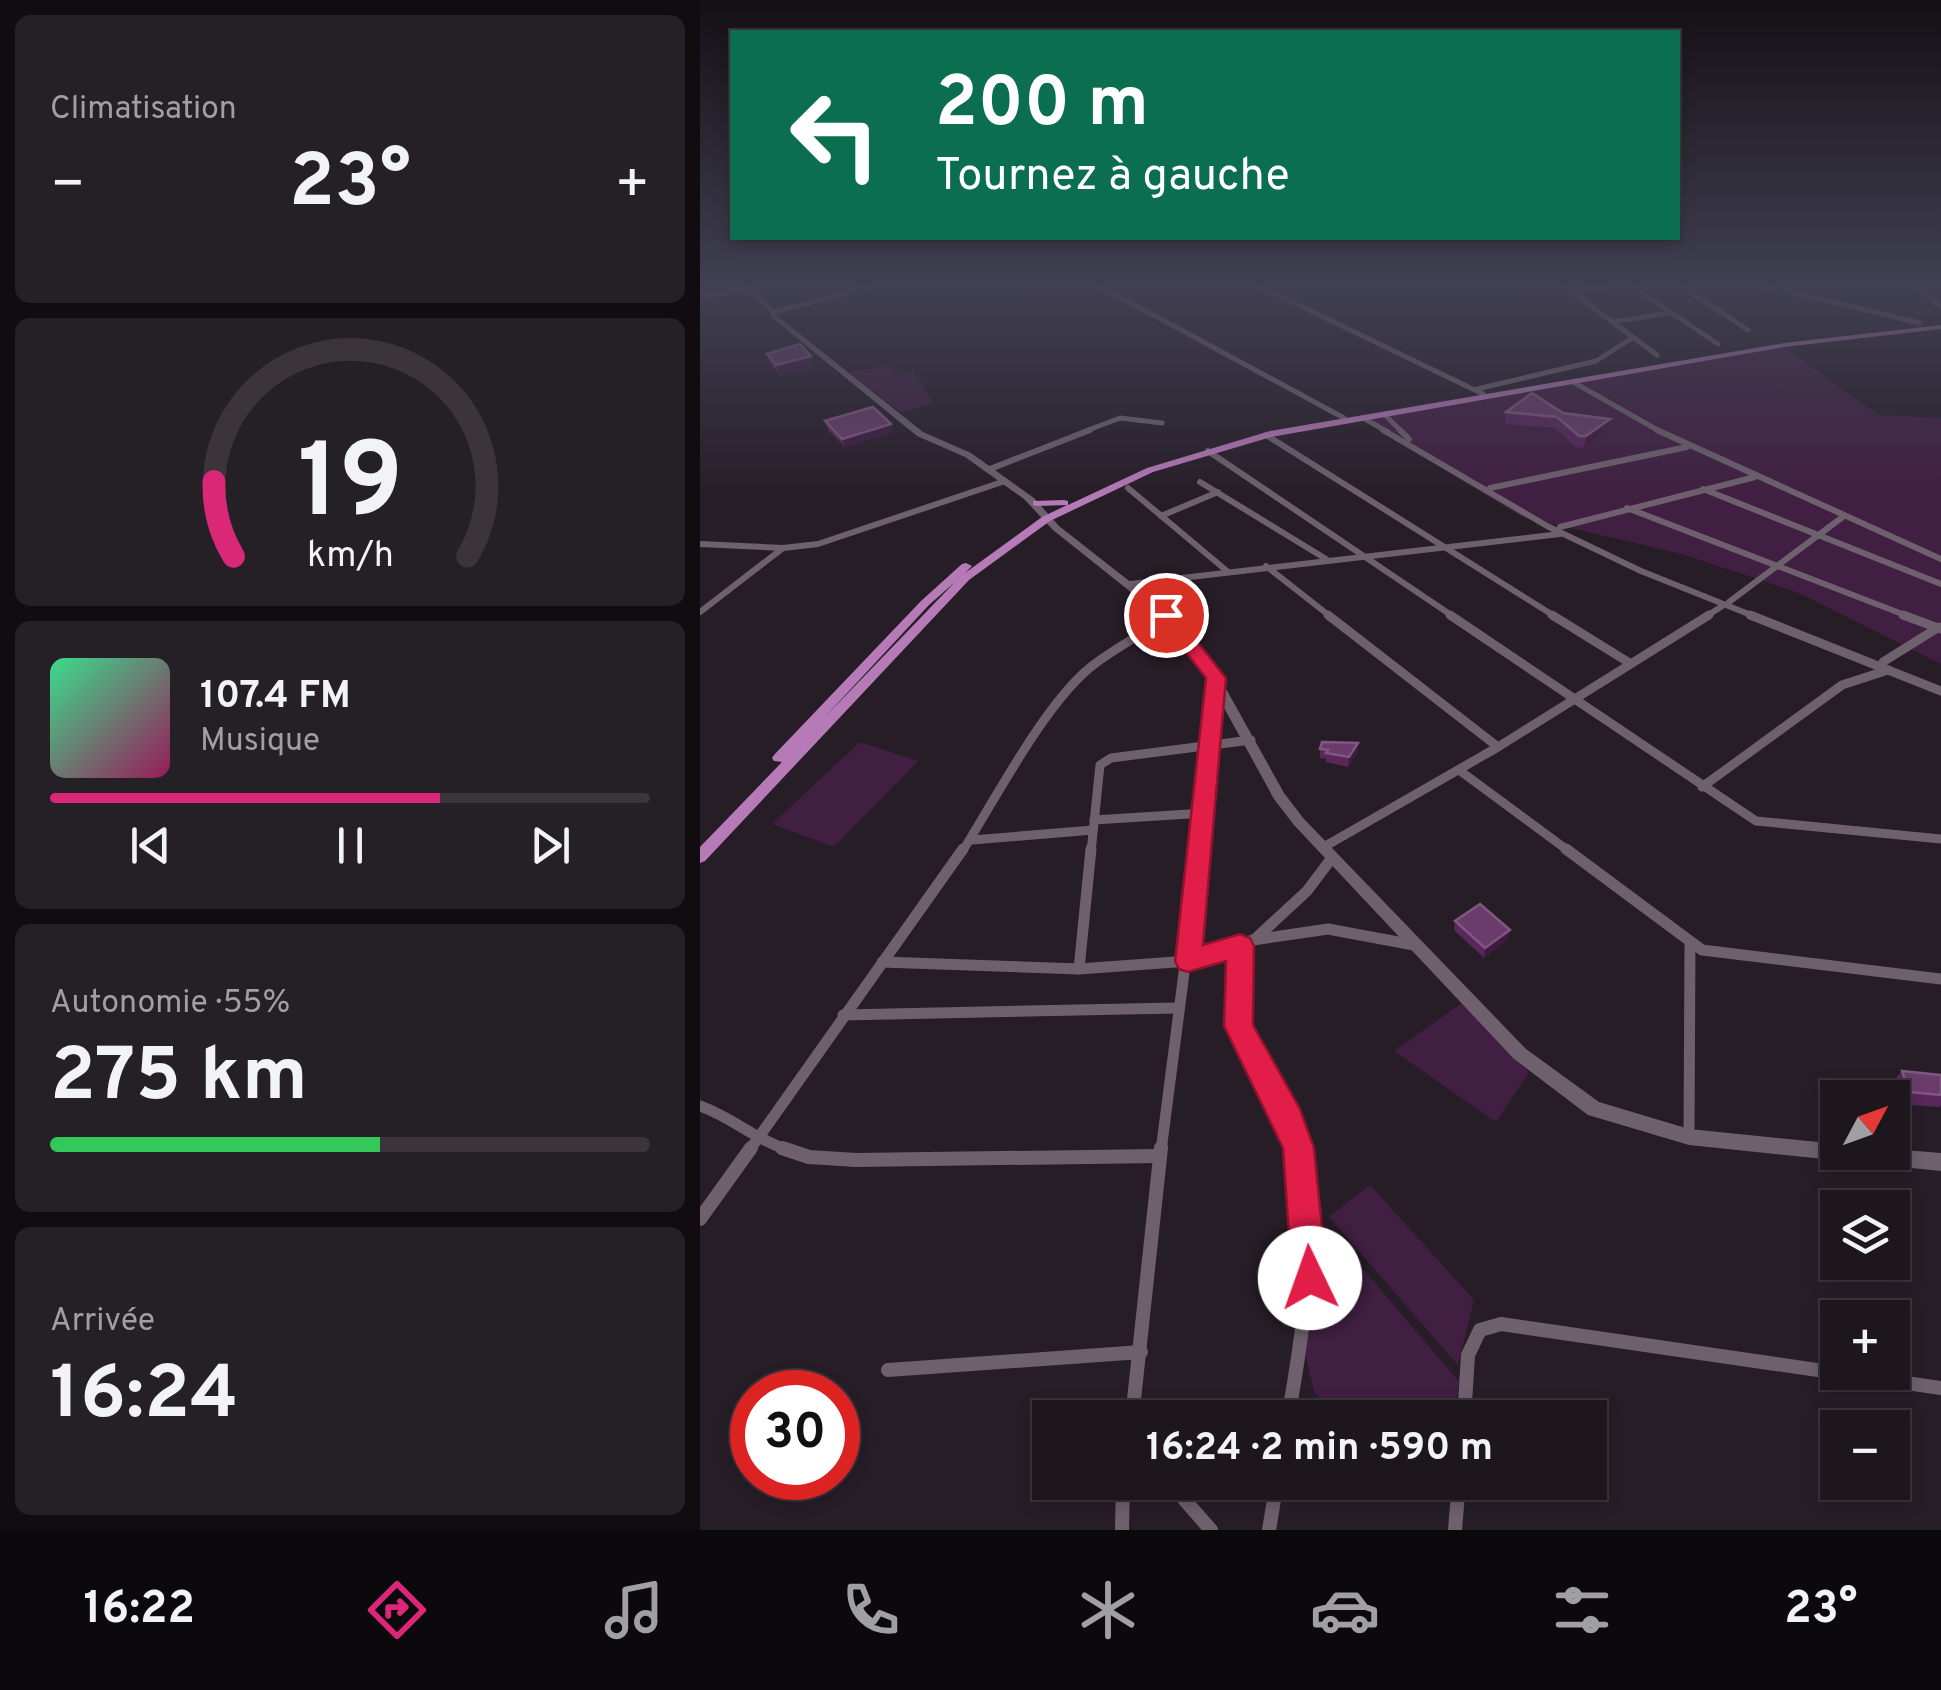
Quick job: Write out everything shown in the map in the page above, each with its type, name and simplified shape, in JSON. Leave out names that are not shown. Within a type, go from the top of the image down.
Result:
[{"type":"main road","points":[[1042,510],[1147,465],[1210,444],[1480,391],[1682,357]]},
{"type":"main road","points":[[704,846],[936,606],[1042,510],[1208,451],[1266,435],[1713,357]]},
{"type":"street","points":[[825,357],[920,434],[990,469],[1166,615],[1216,678],[1279,796],[1326,854],[1520,1054],[1565,1091],[1616,1118],[1689,1137],[1820,1150]]},
{"type":"street","points":[[1232,357],[1344,418]]},
{"type":"street","points":[[1409,357],[1480,391],[1602,357]]},
{"type":"street","points":[[1573,382],[1687,447],[1941,558]]},
{"type":"street","points":[[1385,414],[1404,436],[1562,531]]},
{"type":"street","points":[[990,469],[1125,417],[1162,423]]},
{"type":"street","points":[[1364,418],[1562,531],[1726,604],[1941,686]]},
{"type":"street","points":[[1266,435],[1628,662]]},
{"type":"street","points":[[1490,488],[1687,447]]},
{"type":"street","points":[[1208,451],[1756,821],[1941,839]]},
{"type":"street","points":[[1130,584],[1562,531],[1627,508],[1755,477]]},
{"type":"street","points":[[700,544],[783,548],[852,536],[1004,481]]},
{"type":"street","points":[[1200,482],[1326,559]]},
{"type":"street","points":[[1128,488],[1227,570]]},
{"type":"street","points":[[1703,489],[1941,584]]},
{"type":"street","points":[[1161,516],[1218,492]]},
{"type":"street","points":[[1627,508],[1940,627]]},
{"type":"street","points":[[1291,1400],[1310,1278],[1304,1200],[1299,1148],[1289,1119],[1239,1026],[1247,943],[1307,892],[1326,854],[1726,604],[1844,516]]},
{"type":"street","points":[[700,612],[783,548]]},
{"type":"street","points":[[1266,566],[1498,747]]},
{"type":"street","points":[[700,1218],[972,840],[1062,697],[1095,662],[1135,642],[1166,615]]},
{"type":"street","points":[[1702,787],[1842,685],[1886,666],[1940,627]]},
{"type":"street","points":[[1134,1400],[1176,1008],[1188,961],[1206,813],[1207,747],[1216,678]]},
{"type":"street","points":[[1080,969],[1093,825],[1104,760],[1252,740]]},
{"type":"street","points":[[1459,770],[1690,944],[1715,953],[1941,979]]},
{"type":"street","points":[[972,840],[1206,813]]},
{"type":"street","points":[[882,962],[1080,969],[1188,961],[1247,943],[1328,930],[1416,945]]},
{"type":"street","points":[[1689,1137],[1690,944]]},
{"type":"street","points":[[843,1015],[1176,1008]]},
{"type":"street","points":[[700,1106],[732,1118],[759,1141],[809,1157],[856,1160],[1159,1156]]},
{"type":"street","points":[[1910,1159],[1941,1162]]},
{"type":"street","points":[[1465,1400],[1468,1355],[1480,1330],[1502,1324],[1941,1388]]},
{"type":"street","points":[[888,1370],[1141,1352]]},
{"type":"street","points":[[1122,1530],[1123,1500]]},
{"type":"street","points":[[1185,1500],[1211,1530]]},
{"type":"street","points":[[1269,1530],[1274,1500]]},
{"type":"street","points":[[1455,1530],[1457,1500]]},
{"type":"shaded area","points":[[1709,357],[1798,357],[1878,415],[1941,418],[1941,664],[1801,594],[1678,553],[1520,516],[1359,418]]},
{"type":"shaded area","points":[[887,366],[900,376],[913,372],[933,402],[902,413],[848,372]]},
{"type":"shaded area","points":[[860,742],[918,761],[834,847],[772,824]]},
{"type":"shaded area","points":[[1462,1003],[1529,1073],[1496,1122],[1394,1051]]},
{"type":"shaded area","points":[[1370,1185],[1474,1300],[1458,1365],[1329,1217]]},
{"type":"shaded area","points":[[1325,1224],[1459,1382],[1456,1400],[1321,1400],[1314,1392],[1303,1343],[1317,1311]]},
{"type":"building","points":[[770,357],[806,357],[776,365]]},
{"type":"building","points":[[1532,393],[1563,413],[1610,419],[1586,436],[1579,436],[1557,417],[1506,412]]},
{"type":"building","points":[[873,407],[891,424],[842,439],[825,421]]},
{"type":"building","points":[[1322,742],[1358,743],[1349,757],[1326,753],[1328,750],[1320,749]]},
{"type":"building","points":[[1480,904],[1510,930],[1485,948],[1455,921]]},
{"type":"building","points":[[1902,1071],[1941,1075],[1941,1095],[1910,1092],[1910,1080],[1905,1080]]},
{"type":"route","points":[[1166,615],[1199,651],[1216,678],[1207,747],[1206,813],[1188,961],[1240,946],[1239,1026],[1289,1119],[1299,1148],[1310,1278]]}]
